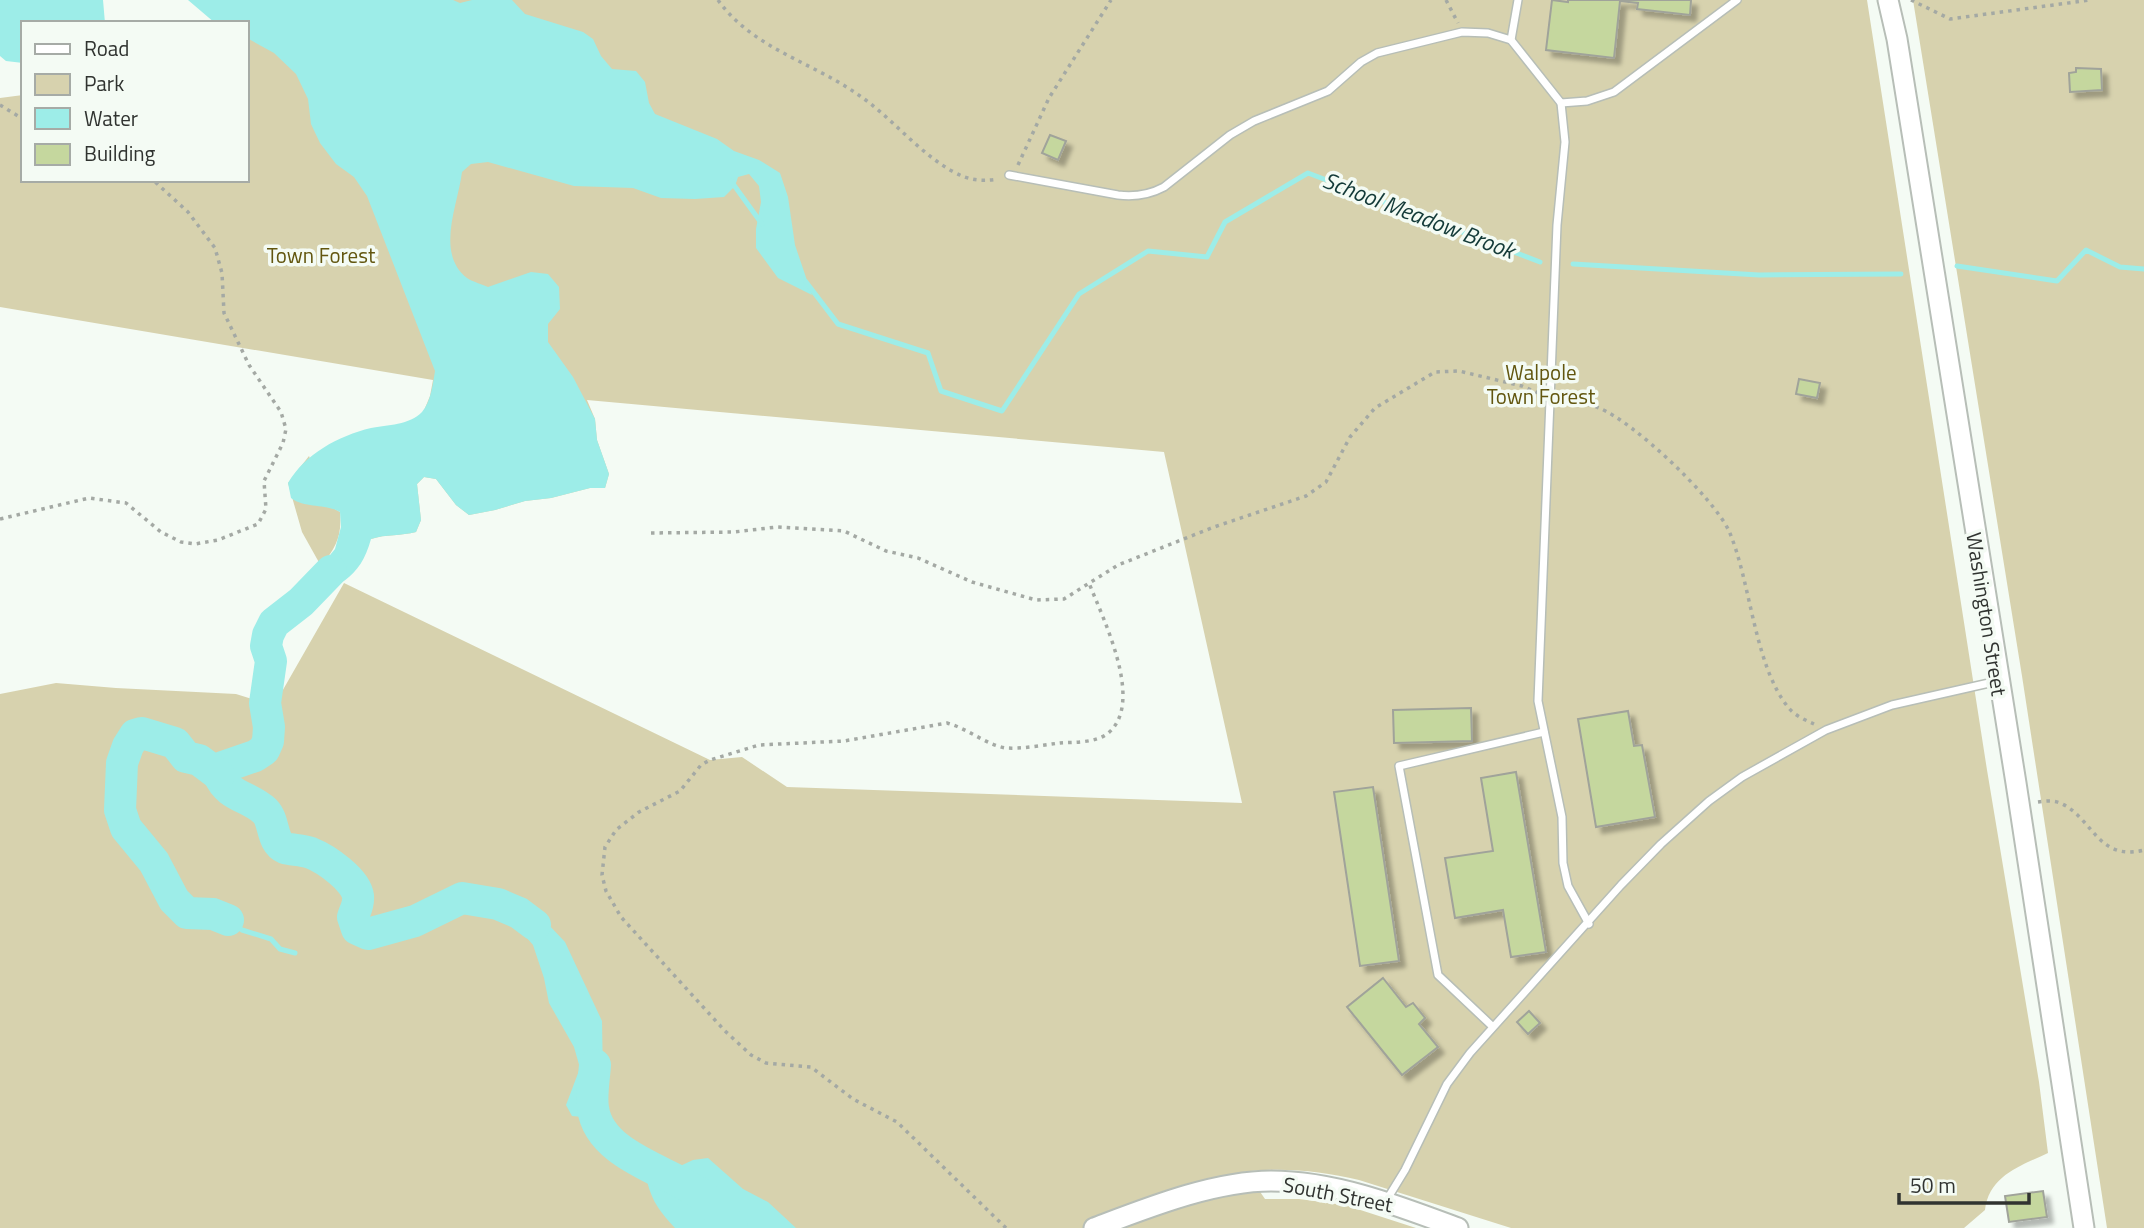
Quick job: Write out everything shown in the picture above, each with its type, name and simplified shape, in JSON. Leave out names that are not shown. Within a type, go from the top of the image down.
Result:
[{"type":"main road","name":"Washington Street","points":[[1888,0],[1897,39],[2084,1228]]},
{"type":"main road","name":"South Street","points":[[1094,1228],[1188,1196],[1223,1187],[1271,1181],[1327,1188],[1386,1201],[1458,1228]]},
{"type":"lane","points":[[1511,40],[1518,0]]},
{"type":"lane","points":[[1561,103],[1587,102],[1614,92],[1737,0]]},
{"type":"lane","points":[[1009,175],[1118,195],[1150,193],[1164,187],[1237,130],[1328,91],[1361,62],[1377,52],[1462,32],[1488,33],[1511,40],[1561,103],[1566,142],[1557,225],[1538,701],[1562,817],[1563,863],[1568,886],[1588,924]]},
{"type":"lane","points":[[1386,1201],[1405,1170],[1447,1084],[1492,1027],[1661,844],[1709,801],[1742,776],[1826,730],[1892,705],[1998,681]]},
{"type":"lane","points":[[1492,1027],[1438,975],[1399,766],[1544,732]]},
{"type":"path","points":[[718,0],[734,19],[757,39],[859,95],[950,170],[979,181],[1002,179],[1020,162],[1049,98],[1111,0]]},
{"type":"path","points":[[1446,0],[1462,32]]},
{"type":"path","points":[[1911,0],[1950,19],[2090,0]]},
{"type":"path","points":[[0,105],[21,118]]},
{"type":"path","points":[[0,520],[89,498],[127,503],[161,533],[181,542],[195,544],[218,540],[258,524],[266,509],[264,481],[283,443],[286,429],[281,412],[249,365],[224,313],[222,273],[215,248],[188,212],[155,182]]},
{"type":"path","points":[[651,533],[734,532],[777,527],[844,531],[886,551],[918,558],[972,582],[1036,600],[1064,599],[1118,565],[1213,527],[1306,496],[1326,482],[1350,437],[1376,408],[1435,372],[1459,371],[1522,386],[1551,398],[1598,407],[1632,428],[1682,475],[1719,515],[1728,530],[1758,636],[1779,693],[1789,709],[1826,730]]},
{"type":"path","points":[[1006,1228],[897,1122],[853,1099],[811,1067],[766,1063],[751,1055],[725,1031],[621,917],[606,891],[602,876],[605,847],[615,830],[639,812],[680,791],[701,765],[759,745],[844,741],[947,723],[963,727],[992,744],[1008,748],[1083,741],[1104,736],[1118,723],[1124,694],[1114,646],[1089,583]]},
{"type":"path","points":[[2018,804],[2049,801],[2060,803],[2107,845],[2130,853],[2144,850]]},
{"type":"green space","name":"Walpole Town Forest","points":[[216,0],[1867,0],[1987,770],[2039,1082],[2048,1153],[1999,1180],[1988,1198],[1985,1210],[1964,1228],[1511,1228],[1359,1180],[1316,1172],[1272,1170],[1243,1172],[1265,1199],[1299,1199],[1345,1205],[1416,1228],[0,1228],[0,694],[56,683],[236,694],[265,703],[268,716],[344,583],[710,760],[742,757],[787,787],[1242,803],[1164,452],[587,400],[595,419],[597,440],[609,474],[605,488],[590,488],[469,515],[456,505],[436,479],[424,477],[417,484],[421,520],[416,532],[371,539],[430,396],[433,380],[0,307],[0,98],[21,95],[21,182],[248,182],[248,21],[215,21]]},
{"type":"green space","points":[[1913,0],[2144,0],[2144,1228],[2107,1228],[2022,676]]},
{"type":"green space","points":[[309,456],[328,505],[340,512],[337,541],[321,566],[302,532],[288,483]]},
{"type":"water","points":[[0,0],[103,0],[105,21],[21,21],[21,63],[6,61],[0,56]]},
{"type":"water","points":[[188,0],[453,0],[460,3],[472,0],[512,0],[525,14],[583,32],[593,39],[601,56],[612,69],[636,71],[645,82],[649,103],[655,114],[717,139],[734,151],[759,160],[780,173],[788,197],[795,245],[812,295],[778,278],[756,248],[761,202],[759,186],[749,174],[738,177],[735,186],[724,197],[661,198],[633,188],[574,186],[488,162],[471,164],[462,172],[453,213],[450,242],[452,256],[457,268],[467,278],[488,287],[531,272],[548,274],[559,287],[560,309],[548,324],[548,342],[573,377],[595,419],[597,440],[609,474],[605,488],[590,488],[469,515],[456,505],[436,479],[424,477],[417,484],[421,520],[416,532],[371,539],[354,573],[336,586],[301,602],[321,566],[335,549],[341,527],[340,512],[291,498],[288,483],[304,463],[335,441],[359,431],[405,422],[417,416],[428,403],[435,371],[367,196],[354,177],[336,164],[320,143],[311,124],[308,99],[296,74],[274,53],[248,39],[248,21],[213,21]]},
{"type":"water","points":[[515,900],[530,905],[565,942],[602,1021],[603,1080],[592,1108],[582,1117],[572,1116],[566,1105],[580,1068],[574,1047],[549,1003],[533,945],[498,904]]},
{"type":"water","points":[[708,1158],[743,1189],[768,1202],[796,1228],[675,1228],[658,1207],[647,1181],[660,1163],[678,1167],[693,1160]]},
{"type":"building","points":[[1552,0],[1691,0],[1690,15],[1637,9],[1638,3],[1620,1],[1614,58],[1546,50]]},
{"type":"building","points":[[2076,68],[2101,69],[2102,90],[2070,92],[2069,73],[2076,72]]},
{"type":"building","points":[[1050,135],[1066,141],[1058,160],[1042,153]]},
{"type":"building","points":[[1799,379],[1820,383],[1817,398],[1796,394]]},
{"type":"building","points":[[1471,708],[1472,741],[1394,743],[1393,710]]},
{"type":"building","points":[[1628,711],[1634,746],[1642,745],[1655,817],[1596,827],[1578,719]]},
{"type":"building","points":[[1516,772],[1546,952],[1511,957],[1503,910],[1455,918],[1445,858],[1493,851],[1481,778]]},
{"type":"building","points":[[1373,787],[1399,961],[1360,966],[1334,792]]},
{"type":"building","points":[[1383,978],[1406,1007],[1413,1003],[1425,1018],[1419,1024],[1438,1047],[1402,1075],[1347,1007]]},
{"type":"building","points":[[1529,1011],[1540,1023],[1528,1034],[1517,1022]]},
{"type":"building","points":[[2043,1191],[2047,1217],[2009,1222],[2005,1196]]},
{"type":"waterway","name":"School Meadow Brook","points":[[806,282],[838,324],[928,353],[941,391],[1002,411],[1079,294],[1148,251],[1207,257],[1225,222],[1308,173],[1540,262]]},
{"type":"waterway","name":"School Meadow Brook","points":[[731,181],[762,224]]},
{"type":"waterway","name":"School Meadow Brook","points":[[1957,266],[2057,281],[2086,250],[2120,267],[2144,269]]},
{"type":"waterway","name":"School Meadow Brook","points":[[1573,264],[1759,275],[1901,274]]},
{"type":"waterway","points":[[331,571],[301,602],[274,623],[266,646],[271,661],[265,703],[268,741],[264,750],[255,756],[223,767],[219,775],[223,782],[233,792],[265,811],[281,845],[317,856],[352,883],[358,896],[353,917],[357,929],[368,934],[415,921],[462,898],[498,904],[519,913],[535,925]]},
{"type":"waterway","points":[[219,775],[199,760],[186,757],[175,743],[142,733],[135,735],[122,763],[120,810],[126,828],[154,862],[174,900],[187,913],[213,914],[228,920]]},
{"type":"waterway","points":[[228,920],[242,930],[271,939],[280,949],[295,953]]},
{"type":"waterway","points":[[595,1065],[593,1108],[598,1124],[607,1138],[636,1160],[699,1193],[717,1209],[732,1228]]},
{"type":"park label","name":"Town Forest","points":[[321,255]]}]
